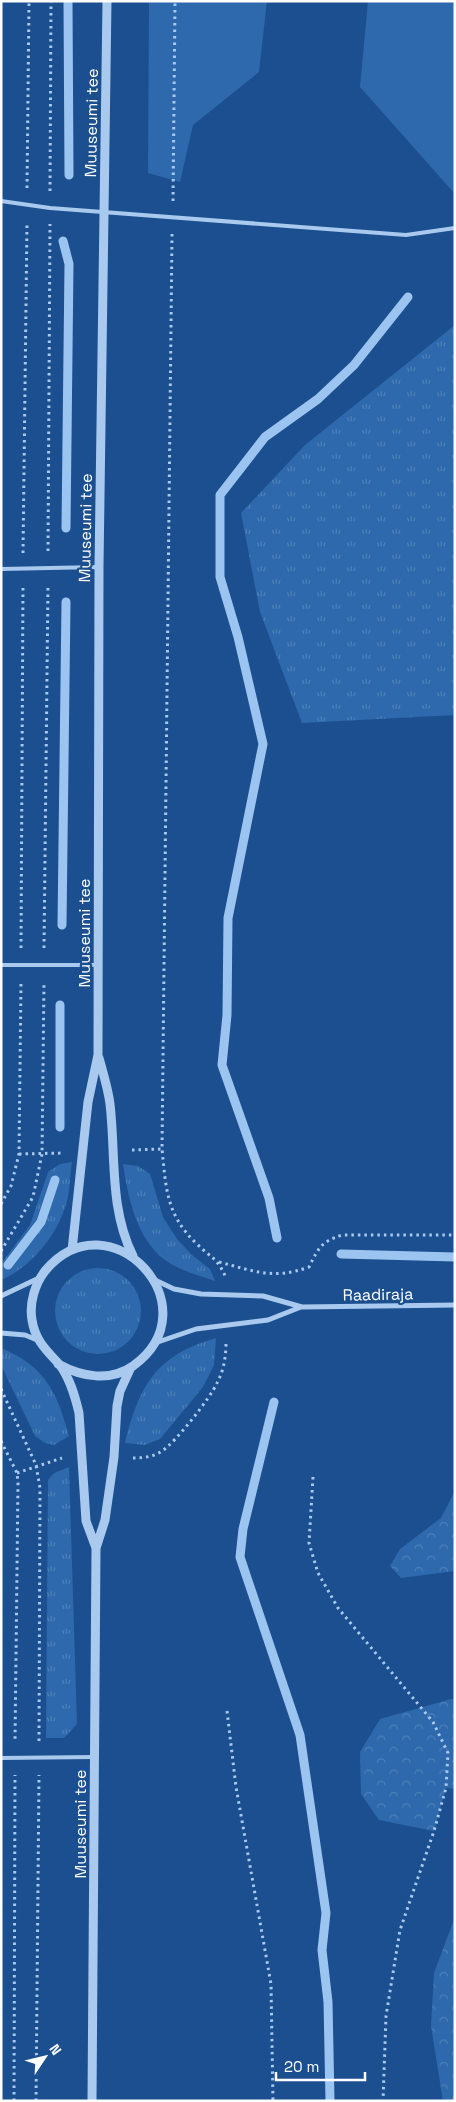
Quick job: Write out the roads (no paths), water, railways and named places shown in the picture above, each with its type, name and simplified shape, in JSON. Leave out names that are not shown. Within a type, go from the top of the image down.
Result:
[{"type":"street","name":"Muuseumi tee","points":[[72,1250],[88,1102],[98,1056],[99,567],[107,1]]},
{"type":"street","name":"Muuseumi tee","points":[[98,1056],[110,1103],[118,1205],[122,1228],[133,1256]]},
{"type":"street","name":"Muuseumi tee","points":[[92,1245],[107,1246],[133,1256],[146,1267],[155,1280],[161,1296],[163,1312],[154,1344],[144,1357],[132,1367],[114,1374],[94,1377],[76,1373],[58,1364],[46,1353],[38,1340],[32,1319],[32,1298],[40,1277],[54,1261],[72,1250],[92,1245]]},
{"type":"street","points":[[1,1296],[40,1277]]},
{"type":"street","name":"Raadiraja","points":[[155,1280],[174,1288],[201,1294],[263,1296],[302,1307],[455,1305]]},
{"type":"street","name":"Raadiraja","points":[[154,1344],[196,1329],[268,1320],[302,1307]]},
{"type":"street","points":[[1,1333],[26,1335],[38,1340]]},
{"type":"street","name":"Muuseumi tee","points":[[58,1364],[71,1387],[79,1413],[86,1521],[96,1548]]},
{"type":"street","name":"Muuseumi tee","points":[[92,2101],[96,1548],[106,1511],[114,1457],[117,1406],[120,1391],[132,1367]]},
{"type":"lane","points":[[1,201],[27,206],[105,213],[406,235],[455,228]]},
{"type":"lane","points":[[1,569],[99,567]]},
{"type":"lane","points":[[1,965],[99,965]]},
{"type":"lane","points":[[1,1758],[95,1757]]},
{"type":"waterway","points":[[68,1],[69,175]]},
{"type":"waterway","points":[[63,241],[69,264],[66,528]]},
{"type":"waterway","points":[[277,1238],[269,1198],[222,1065],[227,1015],[228,918],[263,744],[238,637],[220,577],[220,495],[265,437],[318,399],[354,365],[408,297]]},
{"type":"waterway","points":[[62,925],[66,602]]},
{"type":"waterway","points":[[60,1005],[60,1127]]},
{"type":"waterway","points":[[8,1265],[41,1222],[55,1180]]},
{"type":"waterway","points":[[341,1254],[455,1257]]},
{"type":"waterway","points":[[274,1402],[243,1529],[240,1557],[300,1735],[326,1913],[322,1950],[328,2002],[330,2101]]}]
